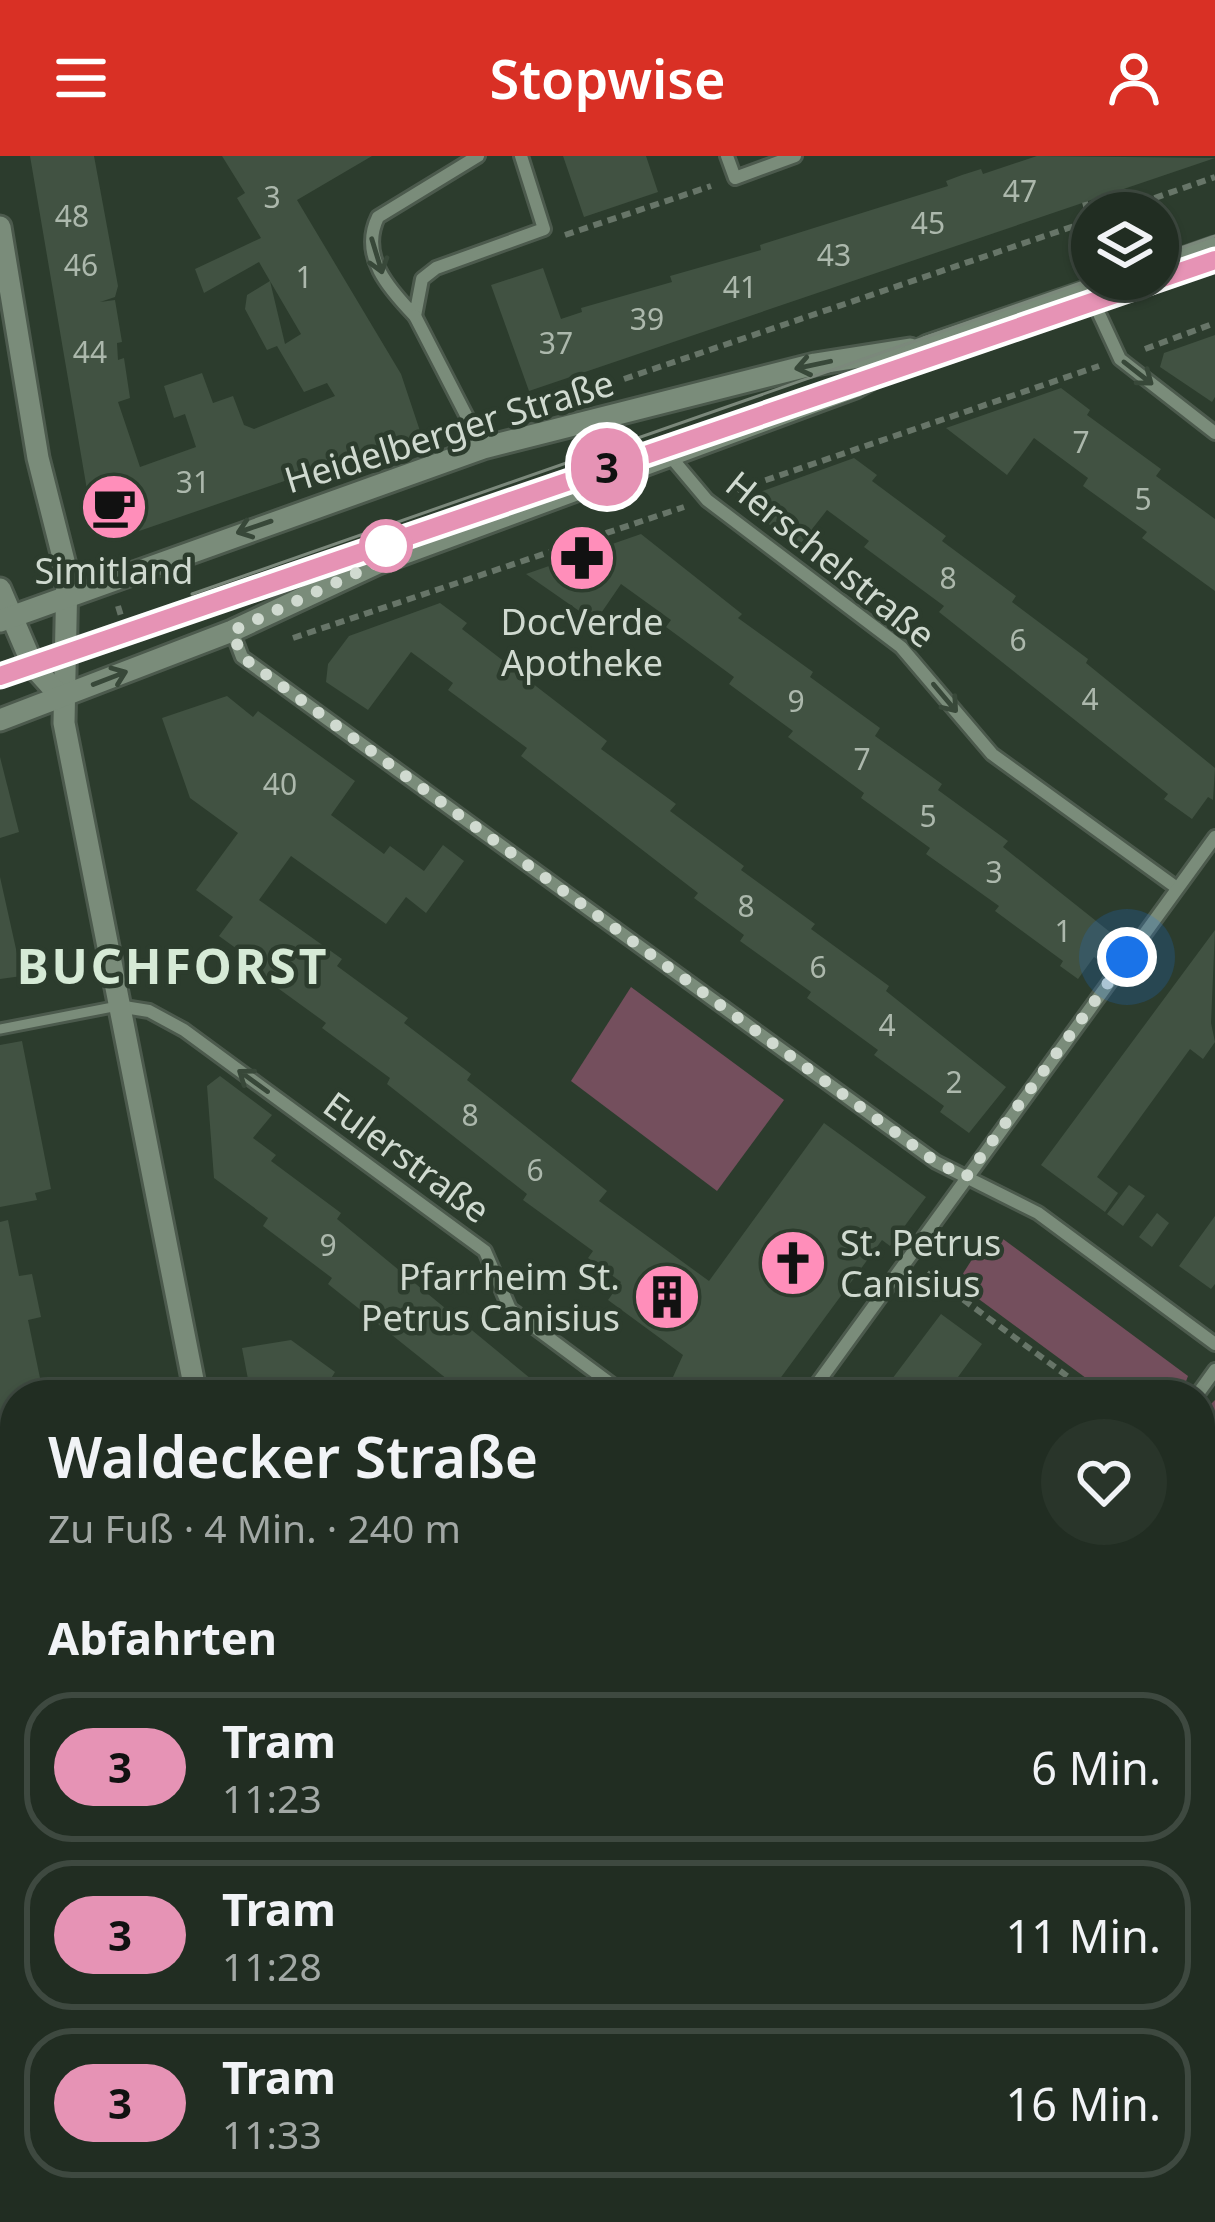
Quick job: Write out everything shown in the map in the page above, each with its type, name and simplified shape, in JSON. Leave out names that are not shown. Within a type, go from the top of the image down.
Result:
[{"type":"street","points":[[478,156],[378,217],[370,232],[371,250],[388,288],[415,316],[483,448]]},
{"type":"street","points":[[415,316],[422,279],[436,268],[544,229],[521,156]]},
{"type":"street","points":[[728,156],[735,178],[795,156]]},
{"type":"street","points":[[0,227],[38,458],[68,592],[61,697],[193,1380]]},
{"type":"street","points":[[1179,261],[1215,248]]},
{"type":"street","name":"Heidelberger Straße","points":[[0,720],[232,631],[378,563],[855,387],[928,346],[1071,296]]},
{"type":"street","points":[[1093,300],[1120,359],[1215,433]]},
{"type":"street","name":"Heidelberger Straße","points":[[5,618],[483,448],[815,364],[928,346]]},
{"type":"street","name":"Herschelstraße","points":[[670,456],[707,500],[901,646],[992,754],[1178,888]]},
{"type":"street","points":[[0,589],[5,618],[33,666],[61,697]]},
{"type":"street","points":[[232,631],[242,657],[936,1162],[1038,1213],[1215,1344]]},
{"type":"street","points":[[820,1380],[1215,836]]},
{"type":"street","name":"Eulerstraße","points":[[118,1006],[149,1011],[184,1030],[485,1251],[510,1309],[606,1380]]},
{"type":"lane","points":[[0,1029],[118,1006]]},
{"type":"path","points":[[1172,192],[1215,177]]},
{"type":"path","points":[[544,229],[569,236],[735,178]]},
{"type":"path","points":[[681,359],[1071,227]]},
{"type":"path","points":[[109,578],[137,668]]},
{"type":"path","points":[[910,1261],[1073,1380]]},
{"type":"shaded area","points":[[631,987],[784,1100],[717,1191],[571,1081]]},
{"type":"shaded area","points":[[999,1236],[1188,1376],[1187,1380],[1089,1380],[957,1283],[985,1239]]},
{"type":"building","points":[[30,156],[94,156],[118,286],[115,297],[100,302],[115,300],[122,342],[117,343],[118,360],[124,358],[130,398],[118,402],[140,467],[196,447],[185,414],[174,418],[164,386],[202,373],[213,403],[233,396],[244,425],[254,429],[335,396],[327,383],[304,392],[277,346],[267,350],[245,309],[247,295],[270,281],[259,262],[204,293],[195,269],[261,238],[237,198],[245,193],[222,156],[372,156],[297,200],[401,374],[421,434],[113,540],[93,525]],"holes":[[[270,281],[301,334],[285,344]]]},
{"type":"building","points":[[563,156],[646,156],[658,192],[584,217]]},
{"type":"building","points":[[1037,156],[1215,158],[1115,192],[1071,192],[1071,207],[529,391],[491,285],[543,268],[561,319],[582,312],[581,308],[672,282],[670,276],[761,250],[760,245],[948,186],[946,181],[962,175],[981,169],[983,174]]},
{"type":"building","points":[[1215,335],[1212,402],[1160,367],[1164,353]]},
{"type":"building","points":[[1061,388],[1090,410],[1087,415],[1161,469],[1156,476],[1215,519],[1215,591],[1142,538],[1147,532],[1083,486],[1088,478],[1034,438],[1007,475],[946,428]]},
{"type":"building","points":[[854,458],[877,475],[872,481],[946,536],[942,541],[1016,596],[1012,602],[1088,659],[1086,663],[1215,768],[1213,800],[1208,797],[1192,819],[1164,799],[1168,794],[939,612],[944,606],[864,547],[869,541],[827,510],[798,547],[738,500]]},
{"type":"building","points":[[641,534],[742,614],[738,618],[813,672],[810,677],[880,728],[875,736],[942,784],[938,790],[1008,841],[1003,847],[1115,936],[1098,960],[1094,957],[1078,979],[1060,966],[1063,961],[995,911],[999,906],[926,854],[930,848],[788,737],[793,731],[729,684],[734,677],[666,627],[671,620],[621,584],[595,622],[526,574]]},
{"type":"building","points":[[440,603],[467,623],[462,629],[607,741],[601,749],[676,804],[670,811],[815,924],[811,929],[889,986],[886,991],[1006,1087],[969,1133],[940,1112],[944,1106],[874,1055],[878,1050],[807,998],[811,992],[740,941],[744,935],[694,898],[698,893],[521,756],[527,748],[448,690],[453,683],[411,652],[368,710],[326,682],[328,664],[349,636]]},
{"type":"building","points":[[227,696],[253,717],[258,711],[355,781],[331,815],[384,854],[390,846],[424,871],[443,845],[464,861],[426,913],[406,897],[386,924],[291,856],[259,900],[342,959],[337,966],[408,1018],[404,1023],[471,1074],[467,1080],[607,1191],[599,1201],[709,1281],[824,1123],[926,1197],[890,1246],[882,1240],[779,1380],[674,1380],[683,1355],[608,1300],[621,1282],[588,1258],[593,1251],[523,1200],[527,1194],[387,1084],[390,1078],[322,1028],[326,1023],[257,973],[262,967],[219,936],[233,917],[196,890],[238,833],[190,798],[162,718]]},
{"type":"building","points":[[0,757],[19,832],[0,838]]},
{"type":"building","points":[[0,877],[22,976],[0,979]]},
{"type":"building","points":[[1215,930],[1211,1023],[1215,1042],[1203,1059],[1190,1049],[1097,1177],[1118,1193],[1105,1212],[1041,1165]]},
{"type":"building","points":[[22,1041],[51,1189],[35,1193],[37,1200],[0,1207],[0,1045]]},
{"type":"building","points":[[220,1076],[272,1115],[253,1138],[276,1155],[271,1161],[341,1213],[337,1219],[532,1380],[448,1380],[328,1284],[332,1278],[263,1226],[268,1218],[214,1178],[207,1086]]},
{"type":"building","points":[[1129,1185],[1145,1196],[1123,1226],[1107,1214]]},
{"type":"building","points":[[1157,1213],[1169,1223],[1152,1247],[1139,1237]]},
{"type":"building","points":[[1215,1216],[1215,1284],[1211,1289],[1179,1266]]},
{"type":"building","points":[[8,1220],[19,1276],[32,1274],[41,1317],[28,1320],[40,1380],[0,1380],[0,1222]]},
{"type":"building","points":[[941,1314],[982,1344],[956,1380],[891,1380]]},
{"type":"building","points":[[291,1340],[335,1372],[330,1380],[248,1380],[242,1348]]},
{"type":"tram line","points":[[1179,249],[1215,236]]},
{"type":"tram line","points":[[0,676],[1215,260]]},
{"type":"tram line","name":"3","points":[[0,676],[1215,260]]},
{"type":"tram line","points":[[192,594],[1071,286]]},
{"type":"place","name":"Simitland","points":[[114,507]]},
{"type":"place","name":"DocVerde Apotheke","points":[[582,558]]},
{"type":"place","name":"St. Petrus Canisius","points":[[793,1263]]},
{"type":"place","name":"Pfarrheim St. Petrus Canisius","points":[[667,1297]]},
{"type":"district","name":"BUCHFORST","points":[[173,965]]},
{"type":"route","points":[[386,546],[378,563],[232,631],[242,657],[936,1162],[966,1177],[1127,957]]}]
